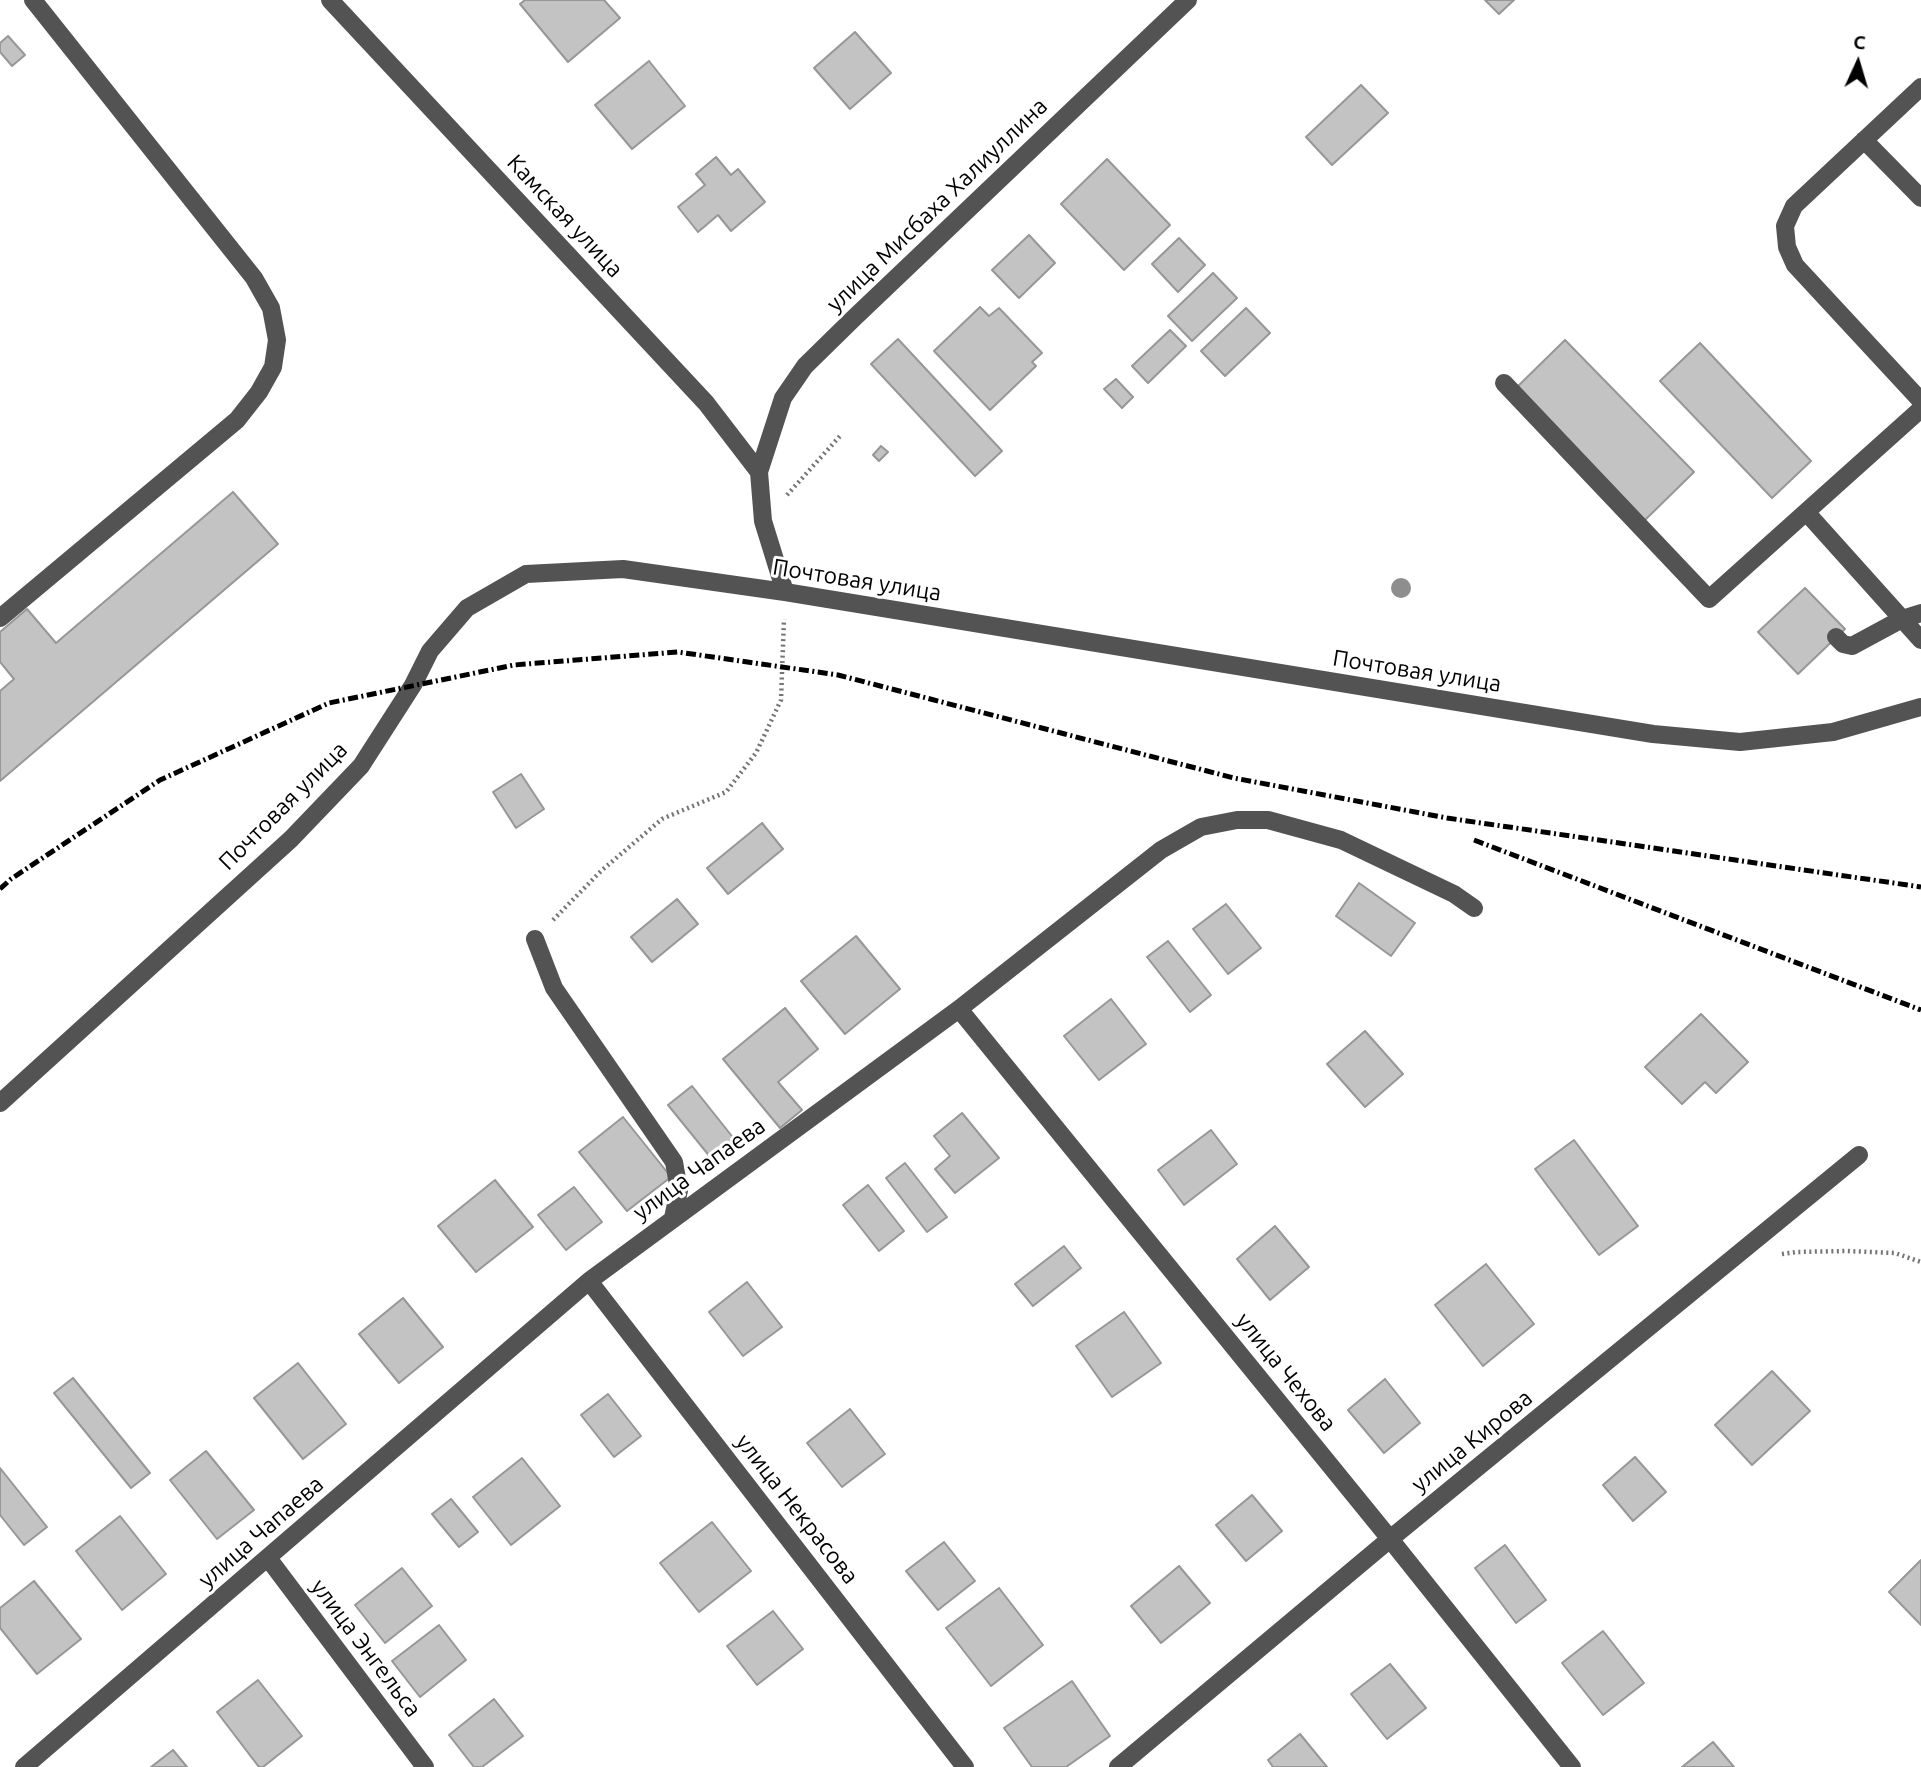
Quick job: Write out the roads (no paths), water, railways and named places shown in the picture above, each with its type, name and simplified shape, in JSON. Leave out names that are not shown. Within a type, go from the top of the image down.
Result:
[{"type":"street","points":[[0,618],[237,420],[259,392],[273,368],[277,340],[271,309],[254,278],[33,0]]},
{"type":"street","name":"Камская улица","points":[[330,0],[706,403],[759,472]]},
{"type":"street","name":"улица Мисбаха Халиуллина","points":[[759,472],[783,398],[805,366],[1188,0]]},
{"type":"street","points":[[1921,87],[1794,206],[1785,226],[1787,247],[1795,265],[1921,401]]},
{"type":"street","points":[[1864,140],[1921,198]]},
{"type":"street","points":[[1504,383],[1709,599],[1921,409]]},
{"type":"street","points":[[759,472],[763,521],[785,592]]},
{"type":"street","points":[[1807,513],[1921,640]]},
{"type":"street","name":"Почтовая улица","points":[[0,1102],[291,839],[361,766],[413,685],[430,651],[467,608],[526,574],[623,569],[785,592],[1653,734],[1740,742],[1833,732],[1921,707]]},
{"type":"street","points":[[1836,637],[1843,644],[1852,646],[1902,619],[1921,612]]},
{"type":"street","name":"улица Чапаева","points":[[24,1767],[589,1281],[959,1009],[1161,850],[1201,827],[1237,820],[1268,820],[1341,841],[1454,894],[1474,908]]},
{"type":"street","points":[[535,939],[554,988],[674,1162],[679,1190],[673,1218]]},
{"type":"street","name":"улица Чехова","points":[[959,1009],[1572,1767]]},
{"type":"street","name":"улица Кирова","points":[[1118,1767],[1390,1539],[1859,1156]]},
{"type":"street","name":"улица Некрасова","points":[[589,1281],[965,1767]]},
{"type":"street","name":"улица Энгельса","points":[[268,1559],[425,1767]]},
{"type":"railway","points":[[0,889],[160,780],[329,703],[514,665],[678,652],[838,675],[1234,778],[1447,818],[1921,887]]},
{"type":"railway","points":[[1474,840],[1921,1010]]}]
